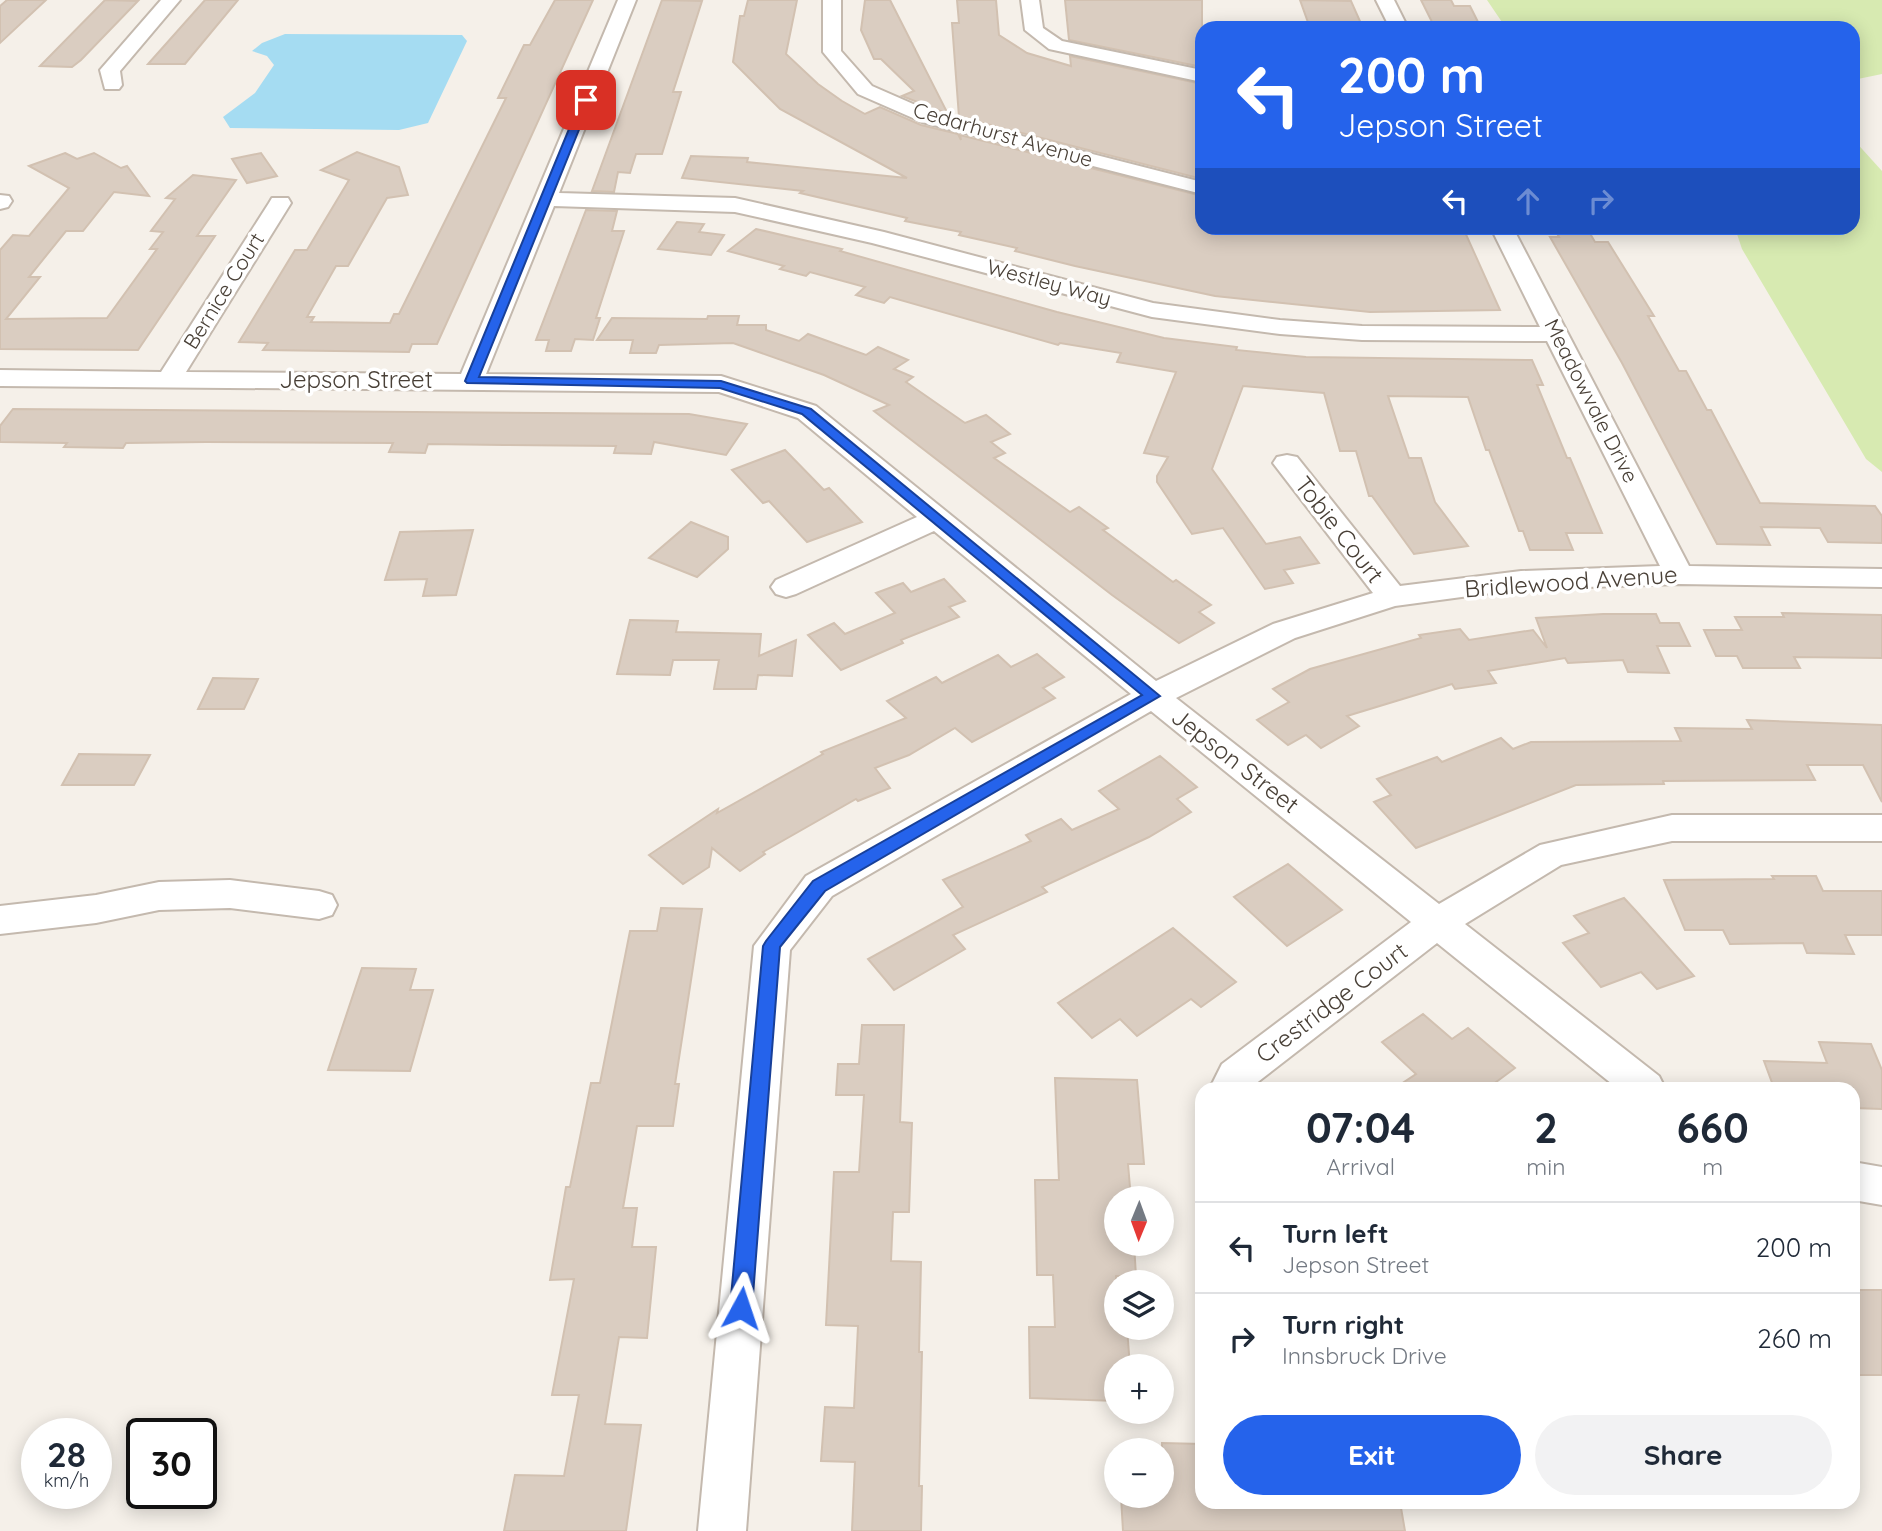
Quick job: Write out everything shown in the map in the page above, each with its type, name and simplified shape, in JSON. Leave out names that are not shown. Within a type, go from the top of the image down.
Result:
[{"type":"street","points":[[112,85],[110,70],[171,0]]},
{"type":"street","points":[[471,381],[627,0]]},
{"type":"street","name":"Cedarhurst Avenue","points":[[832,0],[832,51],[865,90],[929,118],[1195,186]]},
{"type":"street","points":[[1030,0],[1034,30],[1056,45],[1195,75]]},
{"type":"street","points":[[1384,0],[1395,21]]},
{"type":"street","name":"Westley Way","points":[[546,199],[736,205],[876,237],[1152,310],[1242,322],[1362,333],[1558,334]]},
{"type":"street","name":"Bernice Court","points":[[168,380],[280,202]]},
{"type":"street","name":"Meadowvale Drive","points":[[1506,235],[1679,575]]},
{"type":"street","name":"Jepson Street","points":[[0,378],[721,384],[807,412],[1153,696],[1638,1082]]},
{"type":"street","name":"Tobie Court","points":[[1287,463],[1392,597]]},
{"type":"street","points":[[786,587],[936,519]]},
{"type":"street","name":"Bridlewood Avenue","points":[[722,1531],[772,946],[819,886],[1153,696],[1284,631],[1392,597],[1521,580],[1679,575],[1882,578]]},
{"type":"street","name":"Crestridge Court","points":[[1233,1082],[1236,1076],[1438,922],[1552,854],[1672,828],[1882,828]]},
{"type":"street","points":[[0,920],[96,909],[159,896],[230,894],[319,905]]},
{"type":"street","points":[[1860,1182],[1882,1186]]},
{"type":"green space","points":[[1487,0],[1882,0],[1882,74],[1860,79],[1860,21],[1501,21]]},
{"type":"green space","points":[[1860,147],[1882,171],[1882,472],[1866,459],[1742,249],[1737,235],[1860,235]]},
{"type":"water","points":[[285,34],[462,35],[467,41],[428,123],[399,130],[230,128],[223,117],[255,93],[274,65],[267,56],[252,51],[262,43]]},
{"type":"building","points":[[7,0],[46,0],[0,43],[0,6]]},
{"type":"building","points":[[105,0],[138,1],[72,67],[40,66]]},
{"type":"building","points":[[205,0],[238,0],[185,64],[148,64]]},
{"type":"building","points":[[555,0],[593,0],[437,344],[412,344],[409,352],[263,350],[268,343],[239,342],[295,250],[307,250],[349,180],[321,170],[357,152],[399,167],[408,195],[387,198],[348,266],[336,266],[307,317],[314,317],[311,322],[390,323],[394,314],[399,314],[506,98],[498,98],[524,45],[530,45]]},
{"type":"building","points":[[662,0],[702,1],[673,92],[681,92],[662,154],[636,154],[630,173],[618,172],[614,192],[592,191]]},
{"type":"building","points":[[748,0],[797,0],[786,54],[818,84],[842,101],[865,114],[880,107],[921,125],[958,134],[961,140],[960,135],[1195,194],[1195,235],[1466,235],[1500,310],[1370,312],[1215,296],[1015,251],[1017,248],[959,235],[961,232],[905,221],[907,218],[800,193],[803,191],[682,178],[691,156],[748,158],[747,162],[907,178],[780,109],[733,62],[740,16],[744,16]]},
{"type":"building","points":[[865,0],[890,0],[948,114],[902,96],[914,91],[881,59],[874,59],[861,30]]},
{"type":"building","points":[[957,0],[996,0],[999,35],[1027,53],[1071,66],[1070,56],[1195,83],[1195,177],[959,117],[952,23],[959,23]]},
{"type":"building","points":[[1065,0],[1202,0],[1202,21],[1195,21],[1195,66],[1069,40]]},
{"type":"building","points":[[1300,0],[1351,1],[1360,21],[1308,21]]},
{"type":"building","points":[[1421,0],[1451,0],[1454,6],[1470,6],[1478,21],[1432,21]]},
{"type":"building","points":[[65,153],[77,159],[94,153],[121,168],[127,166],[149,196],[114,192],[83,231],[66,231],[29,277],[40,277],[6,319],[107,318],[157,249],[150,249],[163,232],[151,231],[175,199],[166,198],[193,175],[236,180],[197,236],[215,236],[138,350],[0,349],[0,250],[13,235],[29,236],[69,188],[29,166]]},
{"type":"building","points":[[261,153],[277,176],[247,183],[232,159]]},
{"type":"building","points":[[586,210],[617,211],[612,231],[624,231],[596,318],[600,318],[593,340],[575,339],[571,351],[546,351],[549,340],[536,340]]},
{"type":"building","points":[[677,222],[704,224],[699,232],[724,235],[711,255],[658,249]]},
{"type":"building","points":[[756,229],[842,249],[840,251],[1057,312],[1164,338],[1237,347],[1236,350],[1306,357],[1532,360],[1543,385],[1537,385],[1602,533],[1566,533],[1573,550],[1530,550],[1523,531],[1519,531],[1489,450],[1486,450],[1468,397],[1388,396],[1409,458],[1421,458],[1435,502],[1468,546],[1414,554],[1372,496],[1369,496],[1356,451],[1340,451],[1324,393],[1243,386],[1212,469],[1266,544],[1300,537],[1319,563],[1284,570],[1293,583],[1265,589],[1223,528],[1192,534],[1157,482],[1157,476],[1168,457],[1144,453],[1176,372],[1117,362],[1121,353],[1060,343],[1058,345],[890,297],[884,303],[856,295],[865,287],[810,272],[806,276],[780,269],[784,266],[728,251]]},
{"type":"building","points":[[1558,235],[1591,235],[1595,242],[1608,242],[1654,316],[1648,316],[1679,371],[1686,371],[1707,410],[1711,410],[1760,503],[1875,506],[1882,516],[1882,543],[1828,542],[1820,528],[1761,527],[1770,545],[1717,544],[1622,363],[1550,237],[1559,237]]},
{"type":"building","points":[[708,316],[739,316],[737,325],[766,325],[766,330],[799,341],[808,334],[866,355],[878,347],[908,360],[894,369],[913,377],[906,382],[965,423],[986,415],[1010,434],[991,442],[1005,453],[994,458],[1070,512],[1079,507],[1108,528],[1103,530],[1173,582],[1176,580],[1211,605],[1199,612],[1214,623],[1179,643],[1112,595],[874,411],[889,405],[824,375],[733,343],[659,345],[656,353],[630,353],[633,340],[597,340],[612,318],[707,319]]},
{"type":"building","points":[[13,409],[689,414],[747,424],[726,455],[654,442],[651,454],[614,453],[616,446],[428,444],[425,453],[389,452],[393,443],[206,442],[126,443],[123,448],[64,447],[67,443],[0,442],[0,426]]},
{"type":"building","points":[[785,450],[824,490],[829,488],[862,522],[807,542],[769,501],[763,503],[732,470]]},
{"type":"building","points":[[691,522],[728,537],[728,549],[697,577],[649,558]]},
{"type":"building","points":[[473,530],[456,595],[423,596],[427,579],[385,580],[400,532]]},
{"type":"building","points":[[944,579],[965,601],[949,607],[959,617],[901,640],[903,643],[841,670],[808,635],[834,623],[845,634],[895,613],[876,593],[903,583],[911,592]]},
{"type":"building","points":[[1782,613],[1882,615],[1882,658],[1794,657],[1800,668],[1743,668],[1737,656],[1716,656],[1704,630],[1742,630],[1735,617],[1784,617]]},
{"type":"building","points":[[1656,614],[1660,623],[1679,623],[1690,646],[1657,646],[1669,673],[1628,672],[1623,660],[1568,663],[1565,658],[1488,671],[1496,683],[1455,689],[1452,684],[1347,716],[1359,726],[1321,748],[1306,735],[1288,745],[1257,720],[1289,702],[1273,689],[1310,669],[1421,638],[1419,635],[1460,629],[1469,640],[1533,630],[1547,648],[1536,618]]},
{"type":"building","points":[[630,620],[678,621],[676,632],[761,634],[759,656],[796,640],[792,676],[758,675],[756,689],[714,689],[719,660],[673,660],[670,675],[617,674]]},
{"type":"building","points":[[1037,654],[1064,677],[1043,688],[1055,698],[972,742],[955,728],[909,755],[875,768],[890,788],[858,801],[856,799],[763,852],[765,854],[740,871],[712,848],[709,867],[683,884],[649,855],[718,809],[717,813],[823,754],[821,752],[906,718],[887,701],[936,677],[942,683],[998,655],[1011,667]]},
{"type":"building","points":[[213,678],[258,679],[244,709],[198,709]]},
{"type":"building","points":[[1747,720],[1882,725],[1882,802],[1863,765],[1807,765],[1815,780],[1663,781],[1664,784],[1576,785],[1416,848],[1374,802],[1391,795],[1377,779],[1437,757],[1442,762],[1501,738],[1513,749],[1531,742],[1681,741],[1675,728],[1752,729]]},
{"type":"building","points":[[79,754],[150,755],[134,785],[62,785]]},
{"type":"building","points":[[1160,756],[1197,787],[1177,799],[1191,812],[1149,837],[1042,887],[1047,892],[953,935],[965,949],[894,990],[868,959],[963,907],[943,880],[1031,841],[1026,835],[1061,819],[1072,830],[1119,809],[1099,791]]},
{"type":"building","points":[[1288,864],[1342,910],[1287,946],[1234,897]]},
{"type":"building","points":[[1772,876],[1816,876],[1823,891],[1882,891],[1882,935],[1845,935],[1854,954],[1807,953],[1803,943],[1730,944],[1723,930],[1685,930],[1664,880],[1774,879]]},
{"type":"building","points":[[1624,898],[1694,976],[1657,989],[1641,972],[1601,987],[1563,943],[1589,933],[1574,916]]},
{"type":"building","points":[[661,908],[702,909],[675,1084],[679,1084],[673,1126],[637,1126],[623,1208],[637,1208],[632,1247],[656,1247],[647,1338],[619,1337],[605,1424],[641,1425],[626,1531],[504,1531],[515,1475],[564,1476],[579,1395],[552,1395],[574,1279],[550,1280],[566,1187],[570,1187],[591,1083],[600,1083],[630,931],[657,931]]},
{"type":"building","points":[[1173,928],[1236,982],[1201,1007],[1191,999],[1137,1036],[1120,1019],[1092,1038],[1058,1003]]},
{"type":"building","points":[[362,968],[416,969],[410,990],[433,990],[410,1071],[328,1070]]},
{"type":"building","points":[[1423,1014],[1452,1039],[1468,1028],[1515,1068],[1496,1082],[1404,1082],[1416,1074],[1382,1042]]},
{"type":"building","points":[[862,1025],[904,1025],[900,1122],[912,1123],[909,1212],[893,1212],[891,1261],[921,1262],[921,1531],[852,1531],[855,1462],[821,1461],[825,1407],[854,1408],[858,1326],[826,1325],[834,1172],[859,1172],[864,1095],[836,1095],[838,1064],[859,1064]]},
{"type":"building","points":[[1819,1042],[1871,1044],[1882,1070],[1882,1109],[1860,1108],[1860,1082],[1772,1082],[1764,1061],[1827,1063]]},
{"type":"building","points":[[1055,1078],[1137,1080],[1144,1164],[1128,1164],[1130,1186],[1104,1186],[1104,1256],[1135,1256],[1136,1270],[1104,1270],[1104,1340],[1128,1340],[1129,1354],[1104,1354],[1104,1401],[1030,1398],[1029,1327],[1055,1327],[1053,1275],[1037,1275],[1035,1180],[1059,1180]]},
{"type":"building","points":[[1860,1290],[1882,1290],[1882,1375],[1860,1375]]},
{"type":"building","points":[[1174,1443],[1195,1444],[1195,1509],[1401,1509],[1405,1531],[1123,1531],[1122,1508],[1174,1508]]},
{"type":"route","points":[[586,100],[471,381],[721,384],[807,412],[1153,696],[819,886],[772,946],[741,1308]]}]
